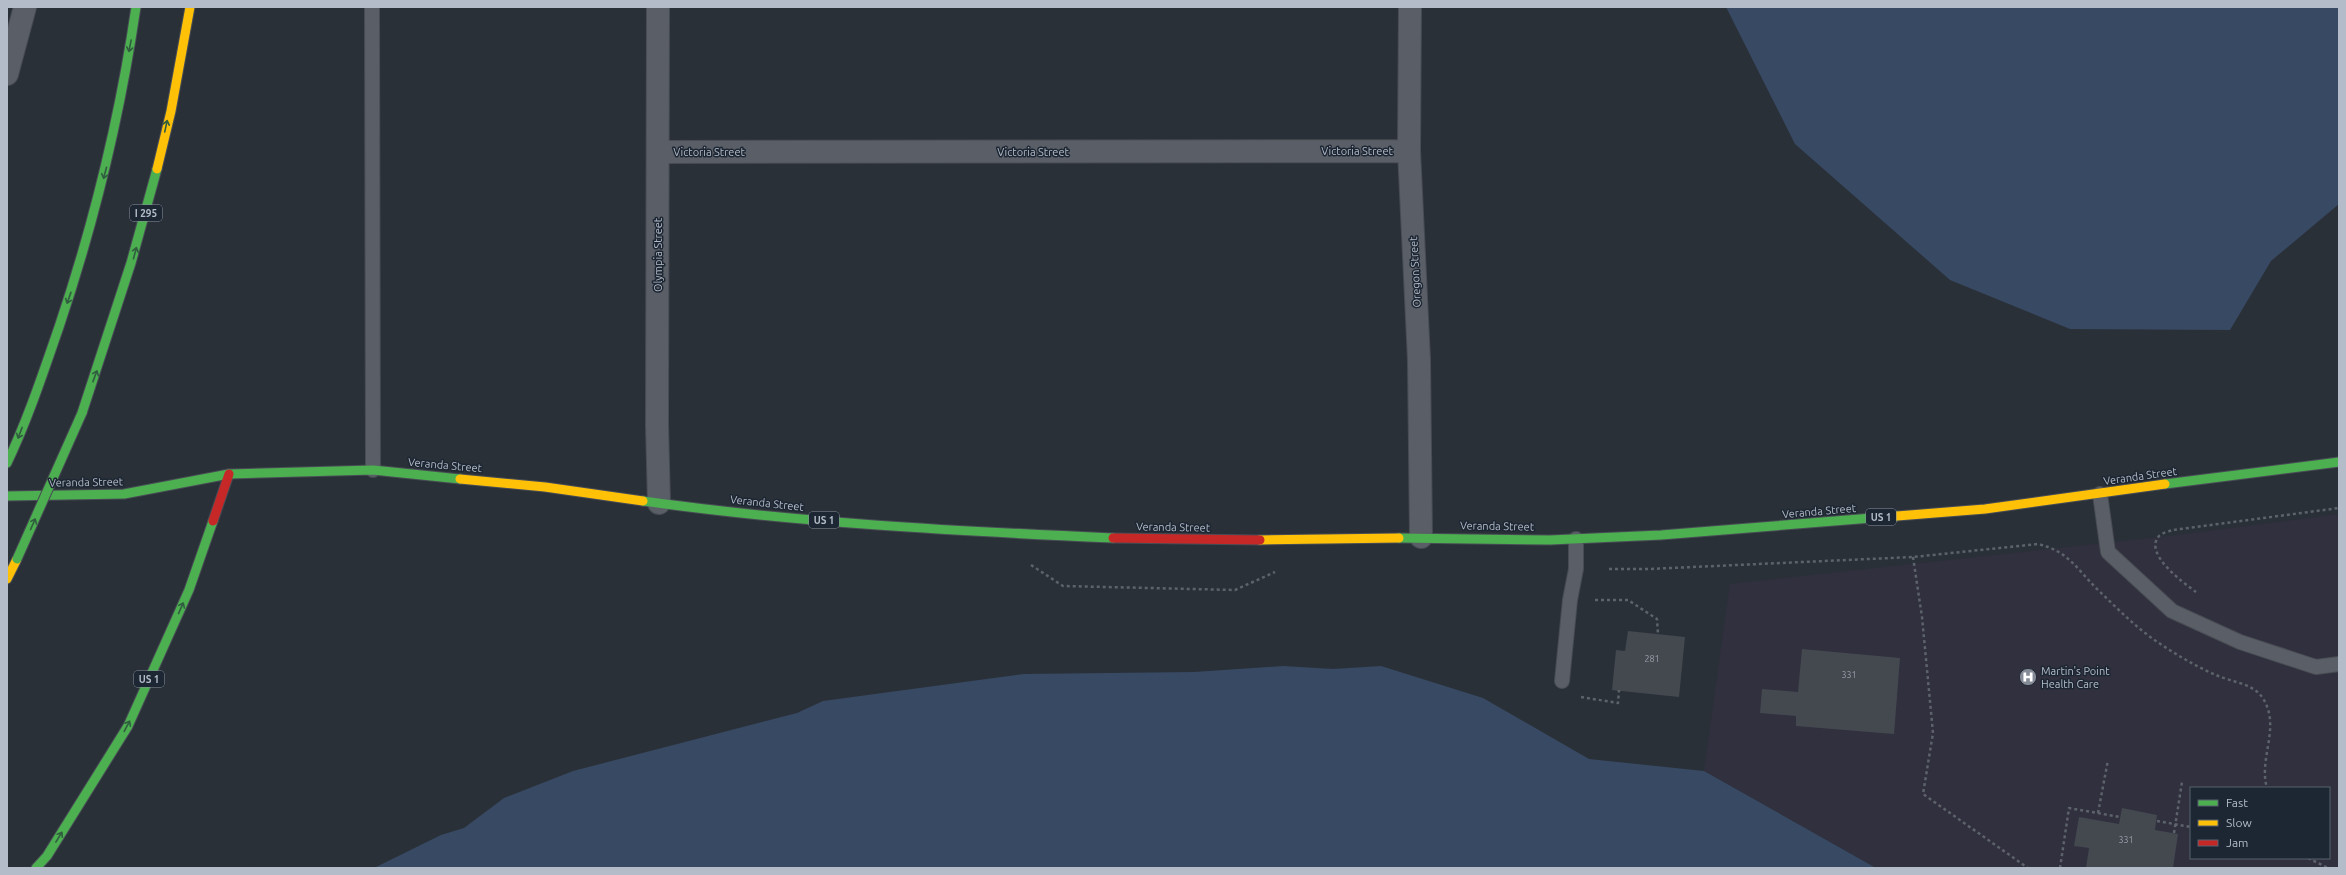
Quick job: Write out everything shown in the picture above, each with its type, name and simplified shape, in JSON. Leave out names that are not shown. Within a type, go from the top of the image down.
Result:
[{"type":"main road","points":[[7,463],[32,403],[81,263],[111,148],[136,7]]},
{"type":"main road","name":"I 295","points":[[7,579],[17,560],[82,413],[109,339],[152,190],[185,41],[190,7]]},
{"type":"main road","name":"Veranda Street","points":[[7,496],[124,494],[229,474],[373,470],[545,487],[659,503],[800,518],[998,533],[1124,538],[1289,541],[1421,536],[1576,539],[1744,529],[1977,509],[2100,494],[2260,471],[2339,462]]},
{"type":"main road","name":"US 1","points":[[36,868],[47,856],[128,726],[189,590],[229,474]]},
{"type":"street","points":[[7,74],[25,7]]},
{"type":"street","name":"Olympia Street","points":[[658,7],[657,425],[659,503]]},
{"type":"street","name":"Oregon Street","points":[[1410,7],[1409,151],[1419,360],[1421,536]]},
{"type":"street","name":"Victoria Street","points":[[658,152],[1409,151]]},
{"type":"lane","points":[[372,7],[373,470]]},
{"type":"lane","points":[[2100,494],[2108,552],[2172,611],[2240,642],[2316,667],[2339,664]]},
{"type":"lane","points":[[1562,681],[1570,600],[1576,569],[1576,539]]},
{"type":"path","points":[[2202,597],[2179,579],[2160,559],[2155,548],[2156,541],[2160,534],[2173,530],[2339,508]]},
{"type":"path","points":[[2053,548],[2079,568],[2125,617],[2155,641],[2189,662],[2218,676],[2255,689],[2262,698],[2270,716],[2271,736],[2263,776],[2266,787]]},
{"type":"path","points":[[1914,557],[1922,618],[1933,733],[1923,794],[2028,868]]},
{"type":"path","points":[[1570,600],[1628,600],[1657,619],[1658,634]]},
{"type":"path","points":[[1562,681],[1583,698],[1618,703],[1619,690]]},
{"type":"path","points":[[2098,813],[2108,760]]},
{"type":"path","points":[[2174,833],[2182,782]]},
{"type":"path","points":[[2060,868],[2069,808],[2120,817]]},
{"type":"path","points":[[2156,821],[2190,827]]},
{"type":"path","points":[[2310,859],[2328,868]]},
{"type":"shaded area","name":"Martin's Point Health Care","points":[[2339,514],[2339,868],[1876,868],[1704,771],[1730,584],[2170,536]]},
{"type":"water","points":[[1726,7],[2339,7],[2339,204],[2271,261],[2230,330],[2070,329],[1950,280],[1795,144]]},
{"type":"water","points":[[1220,657],[1381,666],[1483,698],[1589,759],[1704,771],[1876,868],[250,868],[778,694]]},
{"type":"pier","points":[[1220,655],[1380,664],[1381,666],[1333,669],[1283,666],[1194,672],[1024,674],[823,701],[797,713],[573,771],[504,798],[464,828],[441,835],[374,868],[248,868],[358,811],[537,747],[778,692]]},
{"type":"building","points":[[1628,631],[1685,637],[1679,697],[1612,690],[1616,650],[1625,651]]},
{"type":"building","points":[[1802,649],[1900,658],[1894,734],[1796,726],[1796,716],[1760,713],[1762,689],[1798,692]]},
{"type":"building","points":[[2122,808],[2157,815],[2155,830],[2178,834],[2173,868],[2086,868],[2089,848],[2074,846],[2079,817],[2119,824]]},
{"type":"traffic: fast","points":[[7,463],[22,430],[41,379],[84,248],[114,129],[130,48],[136,7]]},
{"type":"traffic: fast","points":[[82,413],[131,263],[157,169]]},
{"type":"traffic: fast","points":[[17,559],[82,413]]},
{"type":"traffic: fast","points":[[2165,484],[2339,462]]},
{"type":"traffic: fast","points":[[7,496],[124,494],[229,474],[373,470],[460,479]]},
{"type":"traffic: fast","points":[[643,501],[702,509],[819,521],[936,529],[1113,538]]},
{"type":"traffic: fast","points":[[1399,538],[1550,540],[1661,535],[1897,516]]},
{"type":"traffic: fast","points":[[36,868],[47,856],[128,726],[189,590],[213,521]]},
{"type":"traffic: slow","points":[[157,169],[171,111],[190,7]]},
{"type":"traffic: slow","points":[[460,479],[545,487],[643,501]]},
{"type":"traffic: slow","points":[[1897,516],[1985,509],[2165,484]]},
{"type":"traffic: slow","points":[[1260,540],[1399,538]]},
{"type":"traffic: slow","points":[[7,579],[17,559]]},
{"type":"traffic: jam","points":[[213,521],[229,474]]},
{"type":"traffic: jam","points":[[1113,538],[1260,540]]},
{"type":"place","name":"Martin's Point Health Care","points":[[2028,677]]}]
